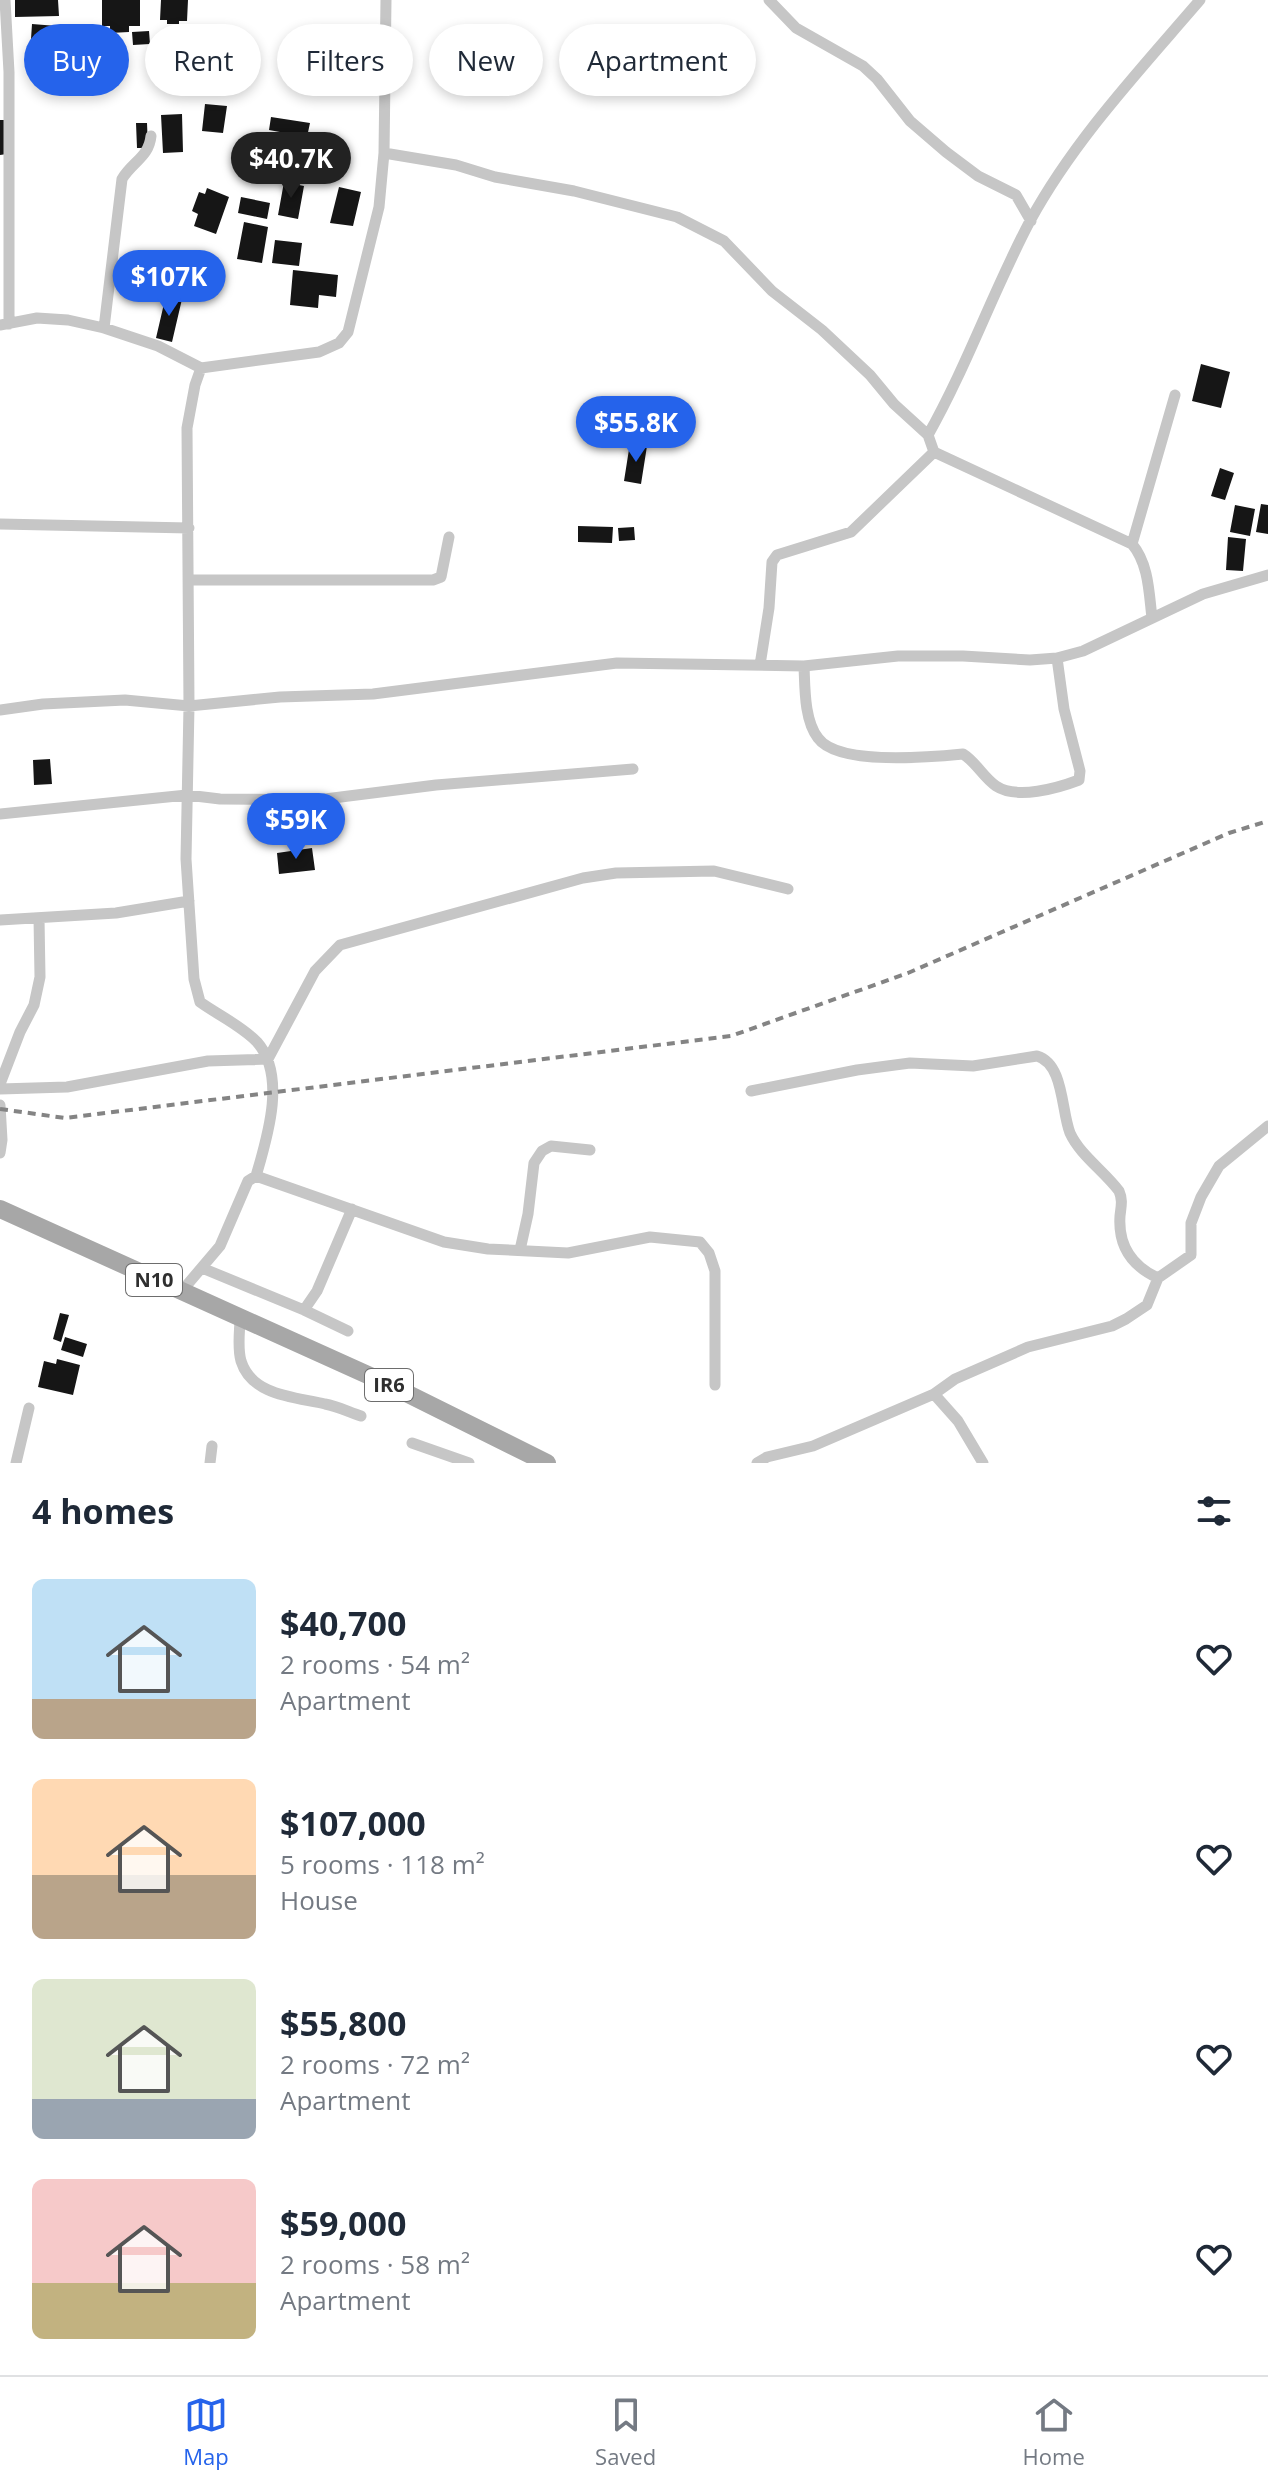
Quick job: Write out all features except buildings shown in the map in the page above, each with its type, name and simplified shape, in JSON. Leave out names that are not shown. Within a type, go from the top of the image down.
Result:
[{"type":"main road","name":"N10","points":[[0,1209],[308,1348]]},
{"type":"main road","name":"IR6","points":[[308,1348],[469,1423],[543,1462]]},
{"type":"street","points":[[5,0],[8,27],[4,324],[37,318],[68,320],[104,328],[158,346],[201,368],[319,352],[339,343],[348,332],[379,207],[384,153],[386,0]]},
{"type":"street","points":[[769,0],[796,28],[863,66],[910,121],[946,152],[978,176],[1016,195],[1031,221]]},
{"type":"street","points":[[928,435],[1031,221],[1072,157],[1118,95],[1200,0]]},
{"type":"street","points":[[104,328],[122,179],[129,167],[145,155],[151,136]]},
{"type":"street","points":[[384,153],[456,165],[495,177],[574,191],[677,217],[724,241],[772,291],[832,339],[870,375],[894,404],[928,435],[934,452],[1132,544],[1140,553],[1148,579],[1152,618]]},
{"type":"street","points":[[181,1292],[226,1236],[248,1181],[256,1176],[270,1125],[273,1093],[268,1059],[256,1041],[200,1002],[194,979],[186,859],[189,706],[187,428],[201,368]]},
{"type":"street","points":[[1132,544],[1175,395]]},
{"type":"street","points":[[760,665],[772,562],[777,555],[851,532],[934,452]]},
{"type":"street","points":[[0,524],[189,528]]},
{"type":"street","points":[[189,580],[433,580],[441,577],[449,537]]},
{"type":"street","points":[[0,710],[43,704],[125,700],[189,706],[280,697],[373,694],[617,663],[804,666],[898,656],[1057,658],[1083,651],[1203,594],[1268,575]]},
{"type":"street","points":[[804,666],[811,721],[818,739],[829,747],[856,756],[887,758],[963,754],[994,785],[1006,791],[1020,792],[1079,780],[1080,771],[1064,709],[1057,658]]},
{"type":"street","points":[[0,814],[187,795],[220,799],[317,800],[436,785],[633,769]]},
{"type":"street","points":[[268,1059],[315,971],[340,945],[583,878],[616,873],[714,871],[788,889]]},
{"type":"street","points":[[0,920],[116,913],[189,901]]},
{"type":"street","points":[[39,918],[40,977],[34,1005],[20,1032],[0,1086],[67,1087],[208,1061],[268,1059]]},
{"type":"street","points":[[751,1091],[910,1063],[973,1066],[1037,1056],[1043,1058],[1053,1068],[1065,1117],[1076,1144],[1119,1191],[1122,1198],[1120,1234],[1128,1254],[1142,1270],[1158,1278]]},
{"type":"street","points":[[0,1105],[0,1153]]},
{"type":"street","points":[[757,1463],[767,1457],[813,1446],[934,1394],[955,1379],[1028,1347],[1112,1326],[1126,1319],[1147,1305],[1158,1278],[1191,1255],[1191,1223],[1201,1197],[1219,1166],[1268,1126]]},
{"type":"street","points":[[520,1250],[534,1163],[542,1151],[551,1146],[590,1150]]},
{"type":"street","points":[[256,1176],[444,1242],[488,1249],[568,1253],[650,1237],[700,1242],[709,1253],[715,1271],[715,1385]]},
{"type":"street","points":[[304,1310],[317,1291],[352,1209]]},
{"type":"street","points":[[202,1268],[348,1331]]},
{"type":"street","points":[[240,1317],[239,1348],[249,1378],[279,1396],[329,1404],[361,1416]]},
{"type":"street","points":[[934,1394],[958,1421],[983,1463]]},
{"type":"street","points":[[16,1463],[29,1408]]},
{"type":"street","points":[[412,1443],[469,1463]]},
{"type":"street","points":[[210,1463],[212,1446]]},
{"type":"railway","points":[[0,1109],[65,1118],[731,1036],[908,973],[1229,833],[1268,821]]}]
